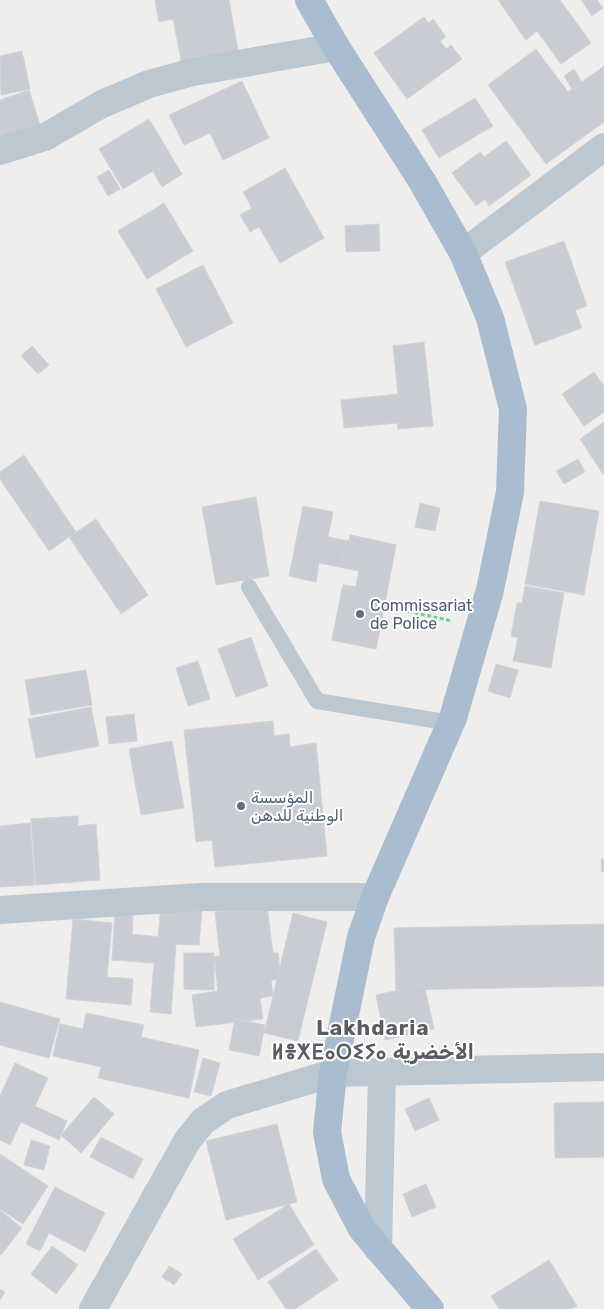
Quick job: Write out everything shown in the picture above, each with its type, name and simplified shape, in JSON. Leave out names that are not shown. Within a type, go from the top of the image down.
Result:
[{"type":"main road","points":[[309,0],[336,47],[422,181],[463,253],[490,318],[512,409],[510,492],[490,590],[451,723],[375,897],[361,936],[333,1073],[327,1132],[336,1179],[362,1230],[430,1309]]},
{"type":"street","points":[[0,151],[45,137],[102,104],[149,84],[193,72],[336,47]]},
{"type":"street","points":[[463,253],[604,147]]},
{"type":"street","points":[[0,910],[200,897],[375,897]]},
{"type":"street","points":[[93,1309],[187,1142],[203,1122],[227,1105],[333,1073],[604,1067]]},
{"type":"street","points":[[378,1249],[382,1072]]},
{"type":"lane","points":[[249,586],[317,701],[451,723]]},
{"type":"path","points":[[389,607],[479,627]]},
{"type":"building","points":[[155,0],[229,0],[239,55],[182,65],[173,19],[159,22]]},
{"type":"building","points":[[498,0],[560,0],[591,43],[561,64],[537,31],[526,40]]},
{"type":"building","points":[[581,0],[597,0],[603,8],[592,16]]},
{"type":"building","points":[[424,17],[428,23],[433,19],[446,37],[440,41],[446,49],[451,45],[462,59],[407,99],[374,53]]},
{"type":"building","points":[[536,49],[568,92],[604,66],[604,122],[546,164],[488,85]]},
{"type":"building","points":[[22,51],[30,89],[1,95],[0,56]]},
{"type":"building","points":[[574,69],[583,84],[573,90],[564,76]]},
{"type":"building","points":[[242,81],[269,138],[223,160],[210,133],[184,145],[169,115]]},
{"type":"building","points":[[29,90],[41,128],[0,141],[0,100]]},
{"type":"building","points":[[475,98],[493,126],[439,158],[422,130]]},
{"type":"building","points":[[149,119],[182,174],[162,187],[153,171],[123,189],[99,149]]},
{"type":"building","points":[[506,141],[531,175],[489,206],[485,199],[476,206],[452,173],[480,152],[484,157]]},
{"type":"building","points":[[285,168],[324,238],[280,263],[259,227],[250,232],[240,215],[252,208],[243,192]]},
{"type":"building","points":[[109,170],[120,189],[108,196],[97,177]]},
{"type":"building","points":[[164,203],[193,251],[147,279],[118,231]]},
{"type":"building","points":[[379,224],[380,251],[346,252],[345,226]]},
{"type":"building","points":[[564,241],[587,306],[575,310],[582,328],[535,345],[505,262]]},
{"type":"building","points":[[203,265],[233,323],[186,347],[156,289]]},
{"type":"building","points":[[424,342],[433,426],[398,429],[397,423],[344,428],[341,400],[398,394],[393,346]]},
{"type":"building","points":[[32,346],[49,365],[38,374],[21,356]]},
{"type":"building","points":[[594,372],[604,386],[604,412],[584,426],[562,394]]},
{"type":"building","points":[[604,422],[604,474],[603,474],[580,439]]},
{"type":"building","points":[[24,455],[76,532],[49,551],[0,479],[0,472]]},
{"type":"building","points":[[578,459],[585,472],[564,484],[556,471]]},
{"type":"building","points":[[256,497],[269,576],[216,585],[202,507]]},
{"type":"building","points":[[540,501],[599,511],[584,595],[525,584]]},
{"type":"building","points":[[420,503],[440,508],[435,531],[415,527]]},
{"type":"building","name":"Commissariat de Police","points":[[303,506],[333,512],[328,537],[349,541],[350,535],[396,545],[376,649],[332,640],[343,585],[356,587],[359,571],[319,563],[316,582],[289,576]]},
{"type":"building","points":[[96,519],[148,595],[121,614],[69,537]]},
{"type":"building","name":"Commissariat de Police","points":[[350,535],[396,545],[376,649],[332,640],[343,585],[356,587],[359,571],[340,567],[346,540],[349,541]]},
{"type":"building","points":[[525,586],[564,593],[551,668],[513,661],[518,638],[511,636],[517,603],[522,603]]},
{"type":"building","points":[[251,637],[268,686],[236,697],[218,649]]},
{"type":"building","points":[[198,661],[210,699],[188,706],[176,668]]},
{"type":"building","points":[[496,664],[518,670],[510,698],[488,691]]},
{"type":"building","points":[[86,670],[92,705],[31,715],[25,680]]},
{"type":"building","points":[[91,707],[99,746],[36,758],[28,719]]},
{"type":"building","points":[[134,714],[137,741],[109,744],[106,717]]},
{"type":"building","points":[[273,721],[274,736],[289,734],[290,747],[316,743],[327,856],[215,867],[212,840],[196,842],[184,730]]},
{"type":"building","points":[[172,741],[184,808],[141,815],[129,749]]},
{"type":"building","points":[[78,816],[78,826],[96,824],[100,880],[36,885],[31,819]]},
{"type":"building","points":[[30,823],[35,885],[0,887],[0,826]]},
{"type":"building","points":[[604,859],[604,871],[602,872],[601,860]]},
{"type":"building","points":[[267,906],[273,953],[278,953],[281,979],[271,980],[273,996],[260,998],[263,1019],[196,1027],[192,995],[218,991],[214,957],[220,956],[215,912]]},
{"type":"building","points":[[161,907],[202,910],[199,945],[176,944],[171,1014],[150,1012],[154,963],[112,960],[115,912],[133,914],[132,934],[158,937]]},
{"type":"building","points":[[293,913],[327,922],[298,1041],[264,1033]]},
{"type":"building","points":[[73,919],[112,923],[107,977],[133,979],[131,1005],[66,999]]},
{"type":"building","points":[[604,924],[604,986],[396,990],[394,928]]},
{"type":"building","points":[[184,953],[214,953],[214,990],[184,989]]},
{"type":"building","points":[[424,985],[434,1029],[385,1040],[376,995]]},
{"type":"building","points":[[0,1002],[60,1019],[49,1058],[0,1045]]},
{"type":"building","points":[[86,1013],[144,1025],[141,1037],[199,1050],[189,1098],[98,1078],[101,1067],[53,1056],[60,1024],[83,1029]]},
{"type":"building","points":[[235,1019],[265,1025],[259,1056],[229,1050]]},
{"type":"building","points":[[203,1058],[220,1063],[211,1096],[194,1092]]},
{"type":"building","points":[[15,1063],[48,1078],[35,1106],[67,1121],[59,1140],[21,1122],[10,1145],[0,1140],[0,1096]]},
{"type":"building","points":[[94,1097],[114,1114],[81,1153],[61,1135]]},
{"type":"building","points":[[429,1098],[439,1120],[415,1131],[405,1109]]},
{"type":"building","points":[[604,1102],[604,1157],[555,1158],[554,1103]]},
{"type":"building","points":[[277,1124],[297,1202],[226,1220],[206,1141]]},
{"type":"building","points":[[101,1137],[143,1159],[133,1179],[90,1157]]},
{"type":"building","points":[[31,1140],[50,1146],[44,1170],[24,1165]]},
{"type":"building","points":[[0,1154],[48,1186],[23,1224],[0,1209]]},
{"type":"building","points":[[426,1184],[436,1207],[412,1217],[403,1194]]},
{"type":"building","points":[[55,1187],[105,1213],[85,1252],[49,1233],[40,1251],[26,1244]]},
{"type":"building","points":[[289,1204],[314,1245],[258,1280],[233,1239]]},
{"type":"building","points":[[0,1210],[22,1228],[1,1255],[0,1254]]},
{"type":"building","points":[[52,1246],[78,1265],[56,1294],[31,1274]]},
{"type":"building","points":[[316,1249],[338,1280],[295,1309],[286,1309],[268,1282]]},
{"type":"building","points":[[549,1260],[577,1306],[571,1309],[499,1309],[491,1296]]},
{"type":"building","points":[[169,1266],[182,1274],[174,1285],[162,1277]]},
{"type":"building","points":[[0,1289],[5,1292],[0,1300]]},
{"type":"place","name":"Commissariat de Police","points":[[360,614]]},
{"type":"place","name":"المؤسسة الوطنية للدهن","points":[[241,806]]},
{"type":"district","name":"Lakhdaria ⵍⴻⵅⴹⴰⵔⵉⵢⴰ الأخضرية","points":[[373,1039]]}]
